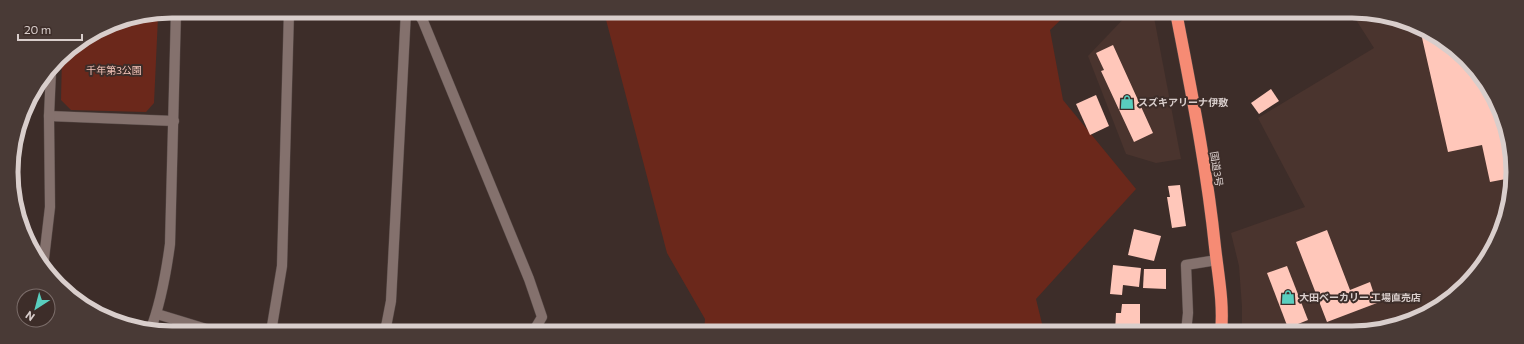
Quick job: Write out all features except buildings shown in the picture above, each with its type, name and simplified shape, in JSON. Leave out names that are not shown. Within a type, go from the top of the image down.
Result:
[{"type":"highway","name":"国道3号","points":[[1177,18],[1198,123],[1210,196],[1220,291],[1221,326]]},
{"type":"street","points":[[152,325],[157,314],[166,275],[170,244],[176,18]]},
{"type":"street","points":[[272,326],[282,266],[289,18]]},
{"type":"street","points":[[386,326],[391,301],[406,18]]},
{"type":"street","points":[[421,18],[529,279],[542,317],[537,326]]},
{"type":"street","points":[[44,258],[50,207],[49,116],[51,77]]},
{"type":"street","points":[[49,116],[174,121]]},
{"type":"street","points":[[1187,326],[1188,313],[1186,265],[1217,260]]},
{"type":"street","points":[[157,314],[196,326]]},
{"type":"shaded area","points":[[1124,18],[1154,18],[1181,159],[1156,163],[1126,154],[1088,56]]},
{"type":"shaded area","points":[[1355,18],[1372,19],[1392,23],[1420,34],[1438,44],[1454,56],[1468,70],[1480,86],[1498,122],[1506,162],[1505,192],[1501,212],[1490,240],[1480,258],[1468,274],[1454,288],[1427,306],[1388,322],[1362,326],[1242,326],[1239,266],[1231,233],[1305,207],[1258,118],[1374,48]]},
{"type":"green space","name":"千年第3公園","points":[[158,18],[154,103],[146,112],[71,110],[61,100],[62,64],[70,56],[86,44],[122,26]]},
{"type":"green space","points":[[606,18],[1063,18],[1050,30],[1063,100],[1136,189],[1036,299],[1043,326],[704,326],[705,319],[667,253]]},
{"type":"place","name":"スズキアリーナ伊敷","points":[[1127,102]]},
{"type":"place","name":"大田ベーカリー 工場直売店","points":[[1288,297]]}]
